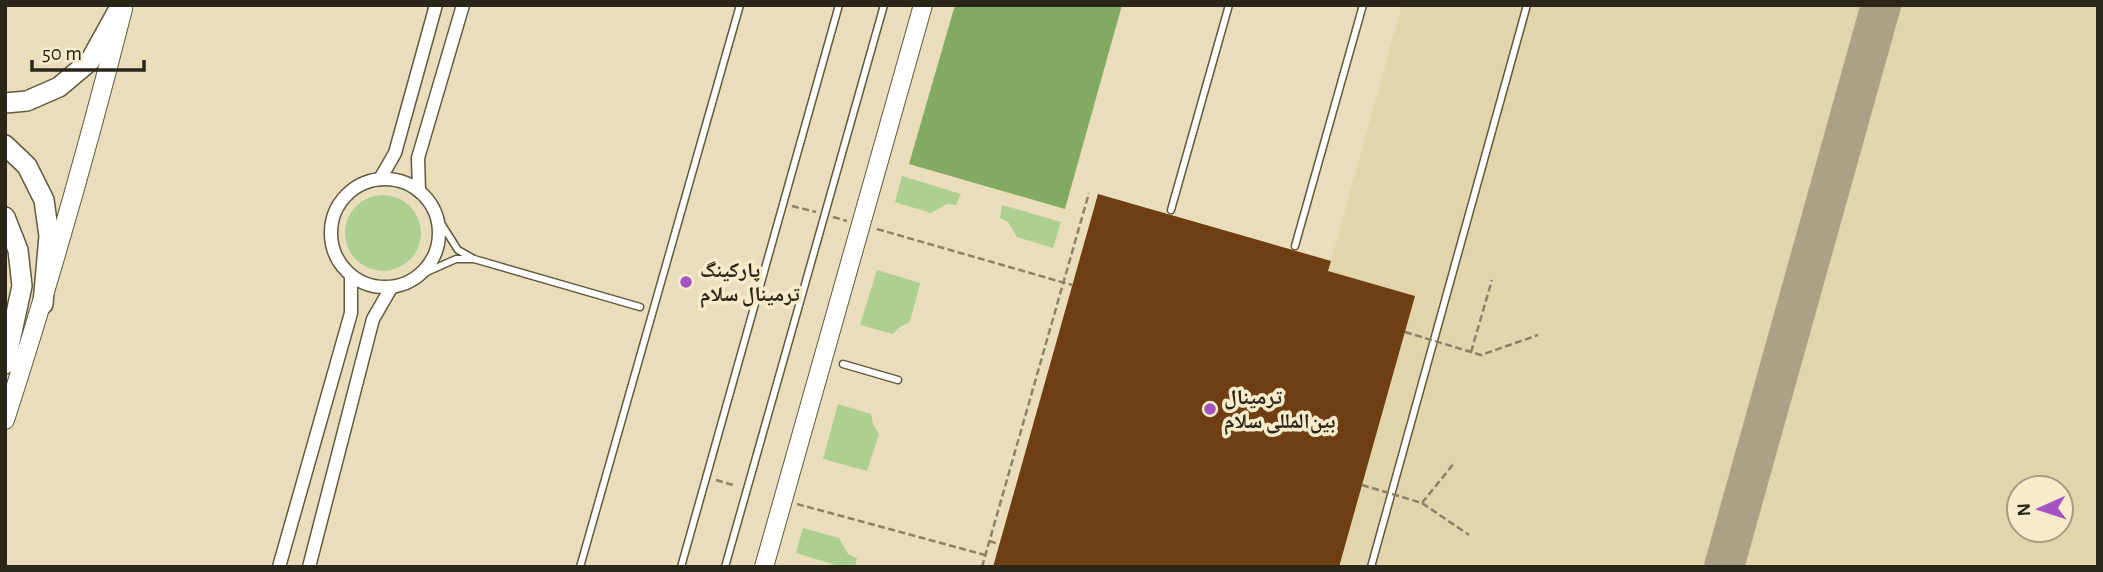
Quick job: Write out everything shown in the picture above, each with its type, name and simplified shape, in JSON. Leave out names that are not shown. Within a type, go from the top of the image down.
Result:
[{"type":"main road","points":[[5,103],[27,101],[58,87],[90,61],[122,5]]},
{"type":"main road","points":[[5,145],[27,166],[44,200],[49,236],[43,304]]},
{"type":"main road","points":[[5,217],[18,250],[22,286],[5,364]]},
{"type":"street","points":[[5,420],[43,304],[101,96],[122,5]]},
{"type":"street","points":[[380,178],[395,153],[436,5]]},
{"type":"street","points":[[419,191],[418,158],[463,5]]},
{"type":"street","points":[[764,567],[922,5]]},
{"type":"street","points":[[380,178],[407,183],[419,191],[430,202],[438,217],[438,249],[431,263],[420,275],[406,284],[391,288],[363,283],[351,276],[339,262],[332,245],[331,227],[336,209],[347,194],[362,184],[380,178]]},
{"type":"street","points":[[279,567],[351,313],[351,276]]},
{"type":"street","points":[[309,567],[373,319],[391,288]]},
{"type":"lane","points":[[580,567],[740,5]]},
{"type":"lane","points":[[681,567],[839,5]]},
{"type":"lane","points":[[725,567],[884,5]]},
{"type":"lane","points":[[1171,210],[1229,5]]},
{"type":"lane","points":[[1295,246],[1363,5]]},
{"type":"lane","points":[[1371,567],[1527,5]]},
{"type":"lane","points":[[438,217],[458,250],[474,258],[640,307]]},
{"type":"lane","points":[[420,275],[456,260],[474,258]]},
{"type":"lane","points":[[844,364],[898,380]]},
{"type":"path","points":[[982,567],[1089,193]]},
{"type":"path","points":[[783,203],[1072,285]]},
{"type":"path","points":[[1471,352],[1492,280]]},
{"type":"path","points":[[1405,332],[1481,355],[1538,335]]},
{"type":"path","points":[[1422,503],[1455,462]]},
{"type":"path","points":[[706,477],[748,489]]},
{"type":"path","points":[[1362,485],[1422,503],[1469,535]]},
{"type":"path","points":[[783,500],[985,555]]},
{"type":"path","points":[[989,541],[999,544]]},
{"type":"shaded area","points":[[1402,5],[2098,5],[2098,567],[993,567],[1098,194],[1331,261]]},
{"type":"green space","points":[[955,5],[1122,5],[1065,209],[909,164]]},
{"type":"green space","points":[[902,176],[961,194],[956,205],[947,204],[931,213],[895,202]]},
{"type":"green space","points":[[376,195],[390,195],[404,201],[415,212],[421,233],[418,248],[410,260],[390,271],[376,271],[362,265],[351,254],[345,240],[345,226],[351,212],[362,201]]},
{"type":"green space","points":[[1002,205],[1061,222],[1053,248],[1017,237],[1008,222],[1000,218]]},
{"type":"green space","points":[[877,270],[920,283],[910,322],[893,334],[860,325]]},
{"type":"green space","points":[[838,404],[871,414],[879,434],[867,471],[823,459]]},
{"type":"green space","points":[[803,528],[839,538],[848,554],[857,558],[855,567],[842,567],[796,553]]},
{"type":"building","name":"ترمینال بین‌المللی سلام","points":[[1098,194],[1331,261],[1328,271],[1415,296],[1339,567],[993,567]]},
{"type":"taxiway","points":[[1724,567],[1881,5]]},
{"type":"place","name":"پارکینگ ترمینال سلام","points":[[686,282]]},
{"type":"place","name":"ترمینال بین‌المللی سلام","points":[[1210,409]]}]
